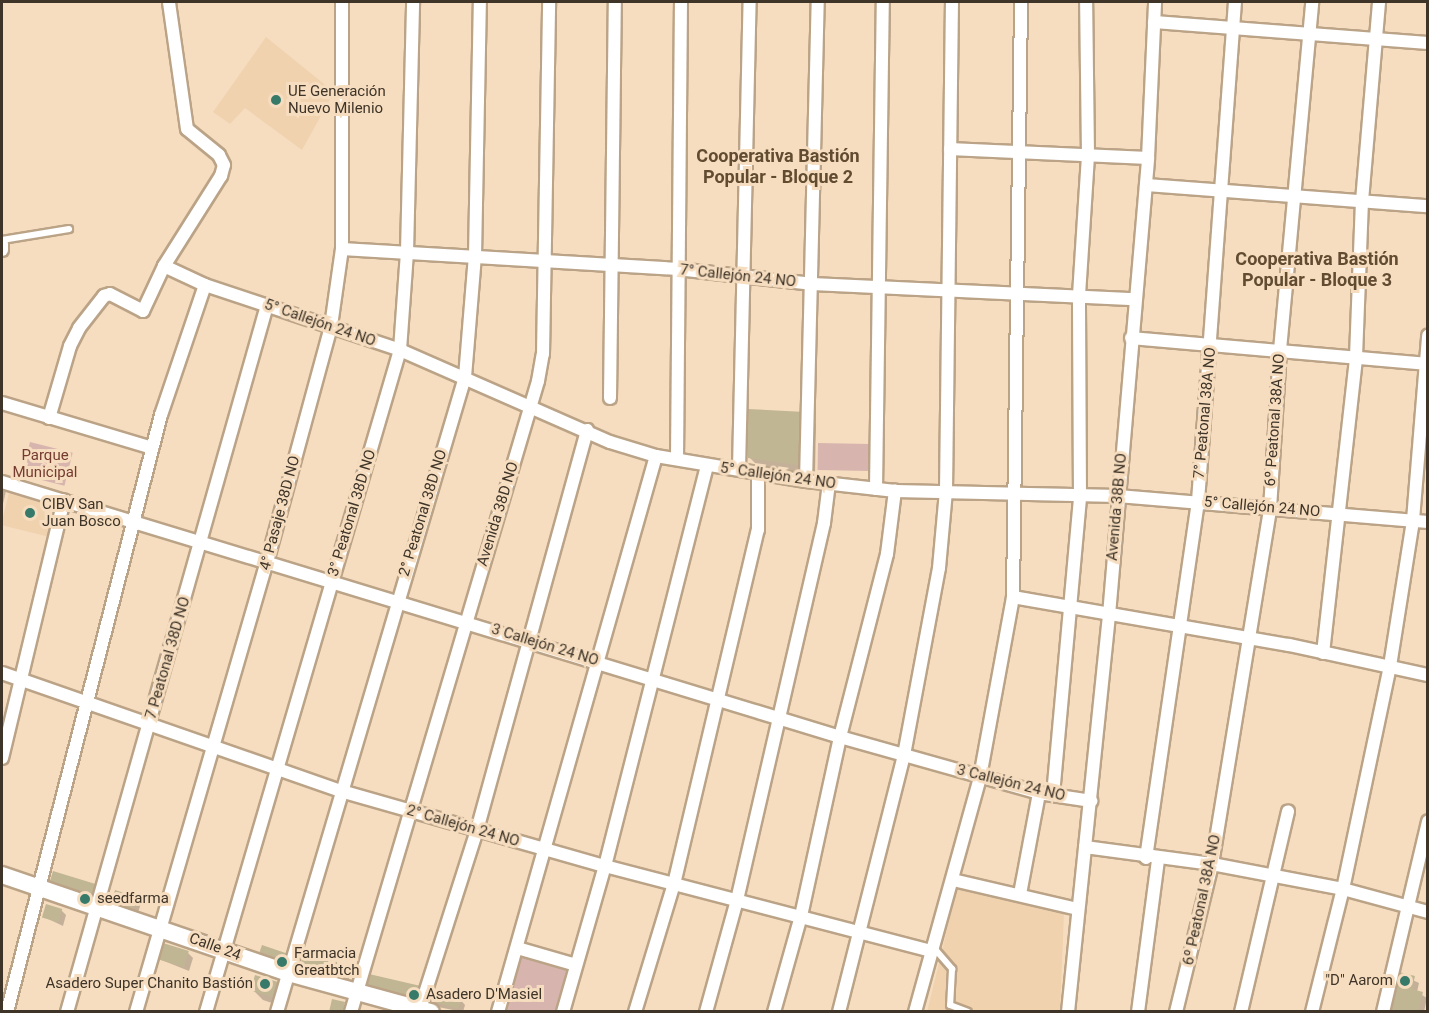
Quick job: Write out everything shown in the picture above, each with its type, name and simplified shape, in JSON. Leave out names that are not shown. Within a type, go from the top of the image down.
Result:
[{"type":"street","points":[[49,418],[69,345],[79,328],[104,297],[110,294],[144,310],[164,266],[221,176],[224,165],[219,155],[188,129],[170,2]]},
{"type":"street","name":"4° Pasaje 38D NO","points":[[136,1011],[267,562],[331,326],[342,249],[342,2]]},
{"type":"street","name":"3° Peatonal 38D NO","points":[[206,1011],[400,350],[407,252],[412,2]]},
{"type":"street","name":"2° Peatonal 38D NO","points":[[277,1011],[396,600],[465,377],[475,256],[480,2]]},
{"type":"street","name":"Avenida 38D NO","points":[[351,1011],[530,406],[543,354],[549,2]]},
{"type":"street","points":[[610,398],[615,265],[615,2]]},
{"type":"street","points":[[677,459],[681,2]]},
{"type":"street","points":[[739,469],[750,2]]},
{"type":"street","points":[[806,481],[813,284],[818,2]]},
{"type":"street","points":[[876,489],[883,2]]},
{"type":"street","points":[[839,1011],[904,755],[939,568],[946,491],[952,2]]},
{"type":"street","points":[[915,1011],[980,777],[1013,597],[1012,495],[1021,2]]},
{"type":"street","points":[[1053,795],[1080,497],[1079,294],[1088,156],[1086,2]]},
{"type":"street","name":"Avenida 38B NO","points":[[1068,1011],[1109,615],[1134,299],[1146,185],[1155,2]]},
{"type":"street","name":"7° Peatonal 38A NO","points":[[1138,1011],[1152,859],[1179,627],[1198,501],[1211,343],[1218,190],[1235,2]]},
{"type":"street","name":"6º Peatonal 38A NO","points":[[1176,1011],[1212,864],[1270,509],[1280,350],[1312,2]]},
{"type":"street","points":[[1323,653],[1356,357],[1362,201],[1379,2]]},
{"type":"street","points":[[1154,22],[1428,43]]},
{"type":"street","points":[[950,149],[1148,158]]},
{"type":"street","points":[[1146,185],[1428,206]]},
{"type":"street","points":[[2,242],[2,250]]},
{"type":"street","name":"7° Callejón 24 NO","points":[[342,249],[677,269],[813,284],[947,291],[1015,291],[1134,299]]},
{"type":"street","name":"5° Callejón 24 NO","points":[[164,266],[205,285],[400,350],[530,406],[656,456],[806,481],[876,489],[1080,497],[1118,496],[1428,522]]},
{"type":"street","points":[[7,1011],[152,448],[205,285]]},
{"type":"street","name":"7 Peatonal 38D NO","points":[[67,1011],[267,305]]},
{"type":"street","points":[[1312,1011],[1344,889],[1390,666],[1413,520],[1428,336]]},
{"type":"street","points":[[1131,338],[1211,343],[1427,364]]},
{"type":"street","points":[[2,403],[152,448]]},
{"type":"street","points":[[423,1010],[477,830],[588,430]]},
{"type":"street","points":[[498,1011],[546,850],[595,660],[656,456]]},
{"type":"street","points":[[563,1011],[605,866],[651,677],[707,466]]},
{"type":"street","points":[[635,1011],[674,884],[716,699],[758,530],[758,472]]},
{"type":"street","name":"3 Callejón 24 NO","points":[[2,482],[651,677],[840,737],[1040,793],[1091,801]]},
{"type":"street","points":[[706,1011],[737,900],[776,718],[824,523],[829,483]]},
{"type":"street","points":[[774,1011],[801,916],[840,737],[887,554],[894,490]]},
{"type":"street","points":[[2,758],[64,500]]},
{"type":"street","points":[[1013,597],[1070,605],[1109,615],[1250,639],[1428,675]]},
{"type":"street","name":"2° Callejón 24 NO","points":[[2,674],[87,701],[276,771],[340,791],[605,866],[933,949]]},
{"type":"street","points":[[1020,894],[1040,793]]},
{"type":"street","points":[[1241,1011],[1288,811]]},
{"type":"street","points":[[1383,1011],[1428,821]]},
{"type":"street","points":[[1085,847],[1152,859],[1212,864],[1344,889],[1428,912]]},
{"type":"street","name":"Calle 24","points":[[2,875],[288,973],[423,1010]]},
{"type":"street","points":[[953,880],[1078,909]]},
{"type":"street","points":[[517,948],[576,964]]},
{"type":"lane","points":[[2,242],[69,229]]},
{"type":"lane","points":[[933,949],[952,969],[950,1005],[968,1011]]},
{"type":"shaded area","name":"UE Generación Nuevo Milenio","points":[[266,37],[334,92],[302,150],[245,108],[230,124],[213,112]]},
{"type":"shaded area","name":"CIBV San Juan Bosco","points":[[10,489],[59,501],[50,537],[2,525]]},
{"type":"shaded area","points":[[957,889],[1064,913],[1060,1011],[927,1012]]},
{"type":"green space","name":"Parque Municipal","points":[[30,442],[73,453],[64,486],[22,475]]},
{"type":"green space","points":[[818,443],[870,444],[870,471],[818,470]]},
{"type":"green space","points":[[519,952],[570,968],[558,1011],[503,1012]]},
{"type":"building","points":[[748,409],[805,412],[805,466],[748,458]]},
{"type":"building","points":[[53,871],[98,885],[94,898],[49,884]]},
{"type":"building","points":[[115,890],[137,897],[133,909],[111,901]]},
{"type":"building","points":[[46,904],[62,909],[58,922],[42,917]]},
{"type":"building","points":[[163,943],[189,951],[184,967],[158,959]]},
{"type":"building","points":[[262,945],[288,954],[284,967],[257,958]]},
{"type":"building","points":[[304,951],[340,963],[337,976],[299,969]]},
{"type":"building","points":[[1399,972],[1415,976],[1412,989],[1423,992],[1418,1012],[1391,1012]]},
{"type":"building","points":[[369,974],[420,986],[417,998],[366,987]]},
{"type":"building","points":[[255,975],[278,982],[273,997],[250,990]]},
{"type":"building","points":[[435,991],[461,998],[458,1009],[432,1002]]},
{"type":"building","points":[[332,999],[345,1002],[343,1012],[329,1012]]},
{"type":"place","name":"UE Generación Nuevo Milenio","points":[[276,100]]},
{"type":"place","name":"CIBV San Juan Bosco","points":[[30,513]]},
{"type":"place","name":"seedfarma","points":[[85,899]]},
{"type":"place","name":"Farmacia Greatbtch","points":[[282,962]]},
{"type":"place","name":"\"D\" Aarom","points":[[1405,981]]},
{"type":"place","name":"Asadero Super Chanito Bastión","points":[[265,984]]},
{"type":"place","name":"Asadero D'Masiel","points":[[414,995]]},
{"type":"district","name":"Cooperativa Bastión Popular - Bloque 2","points":[[778,167]]},
{"type":"district","name":"Cooperativa Bastión Popular - Bloque 3","points":[[1317,270]]}]
